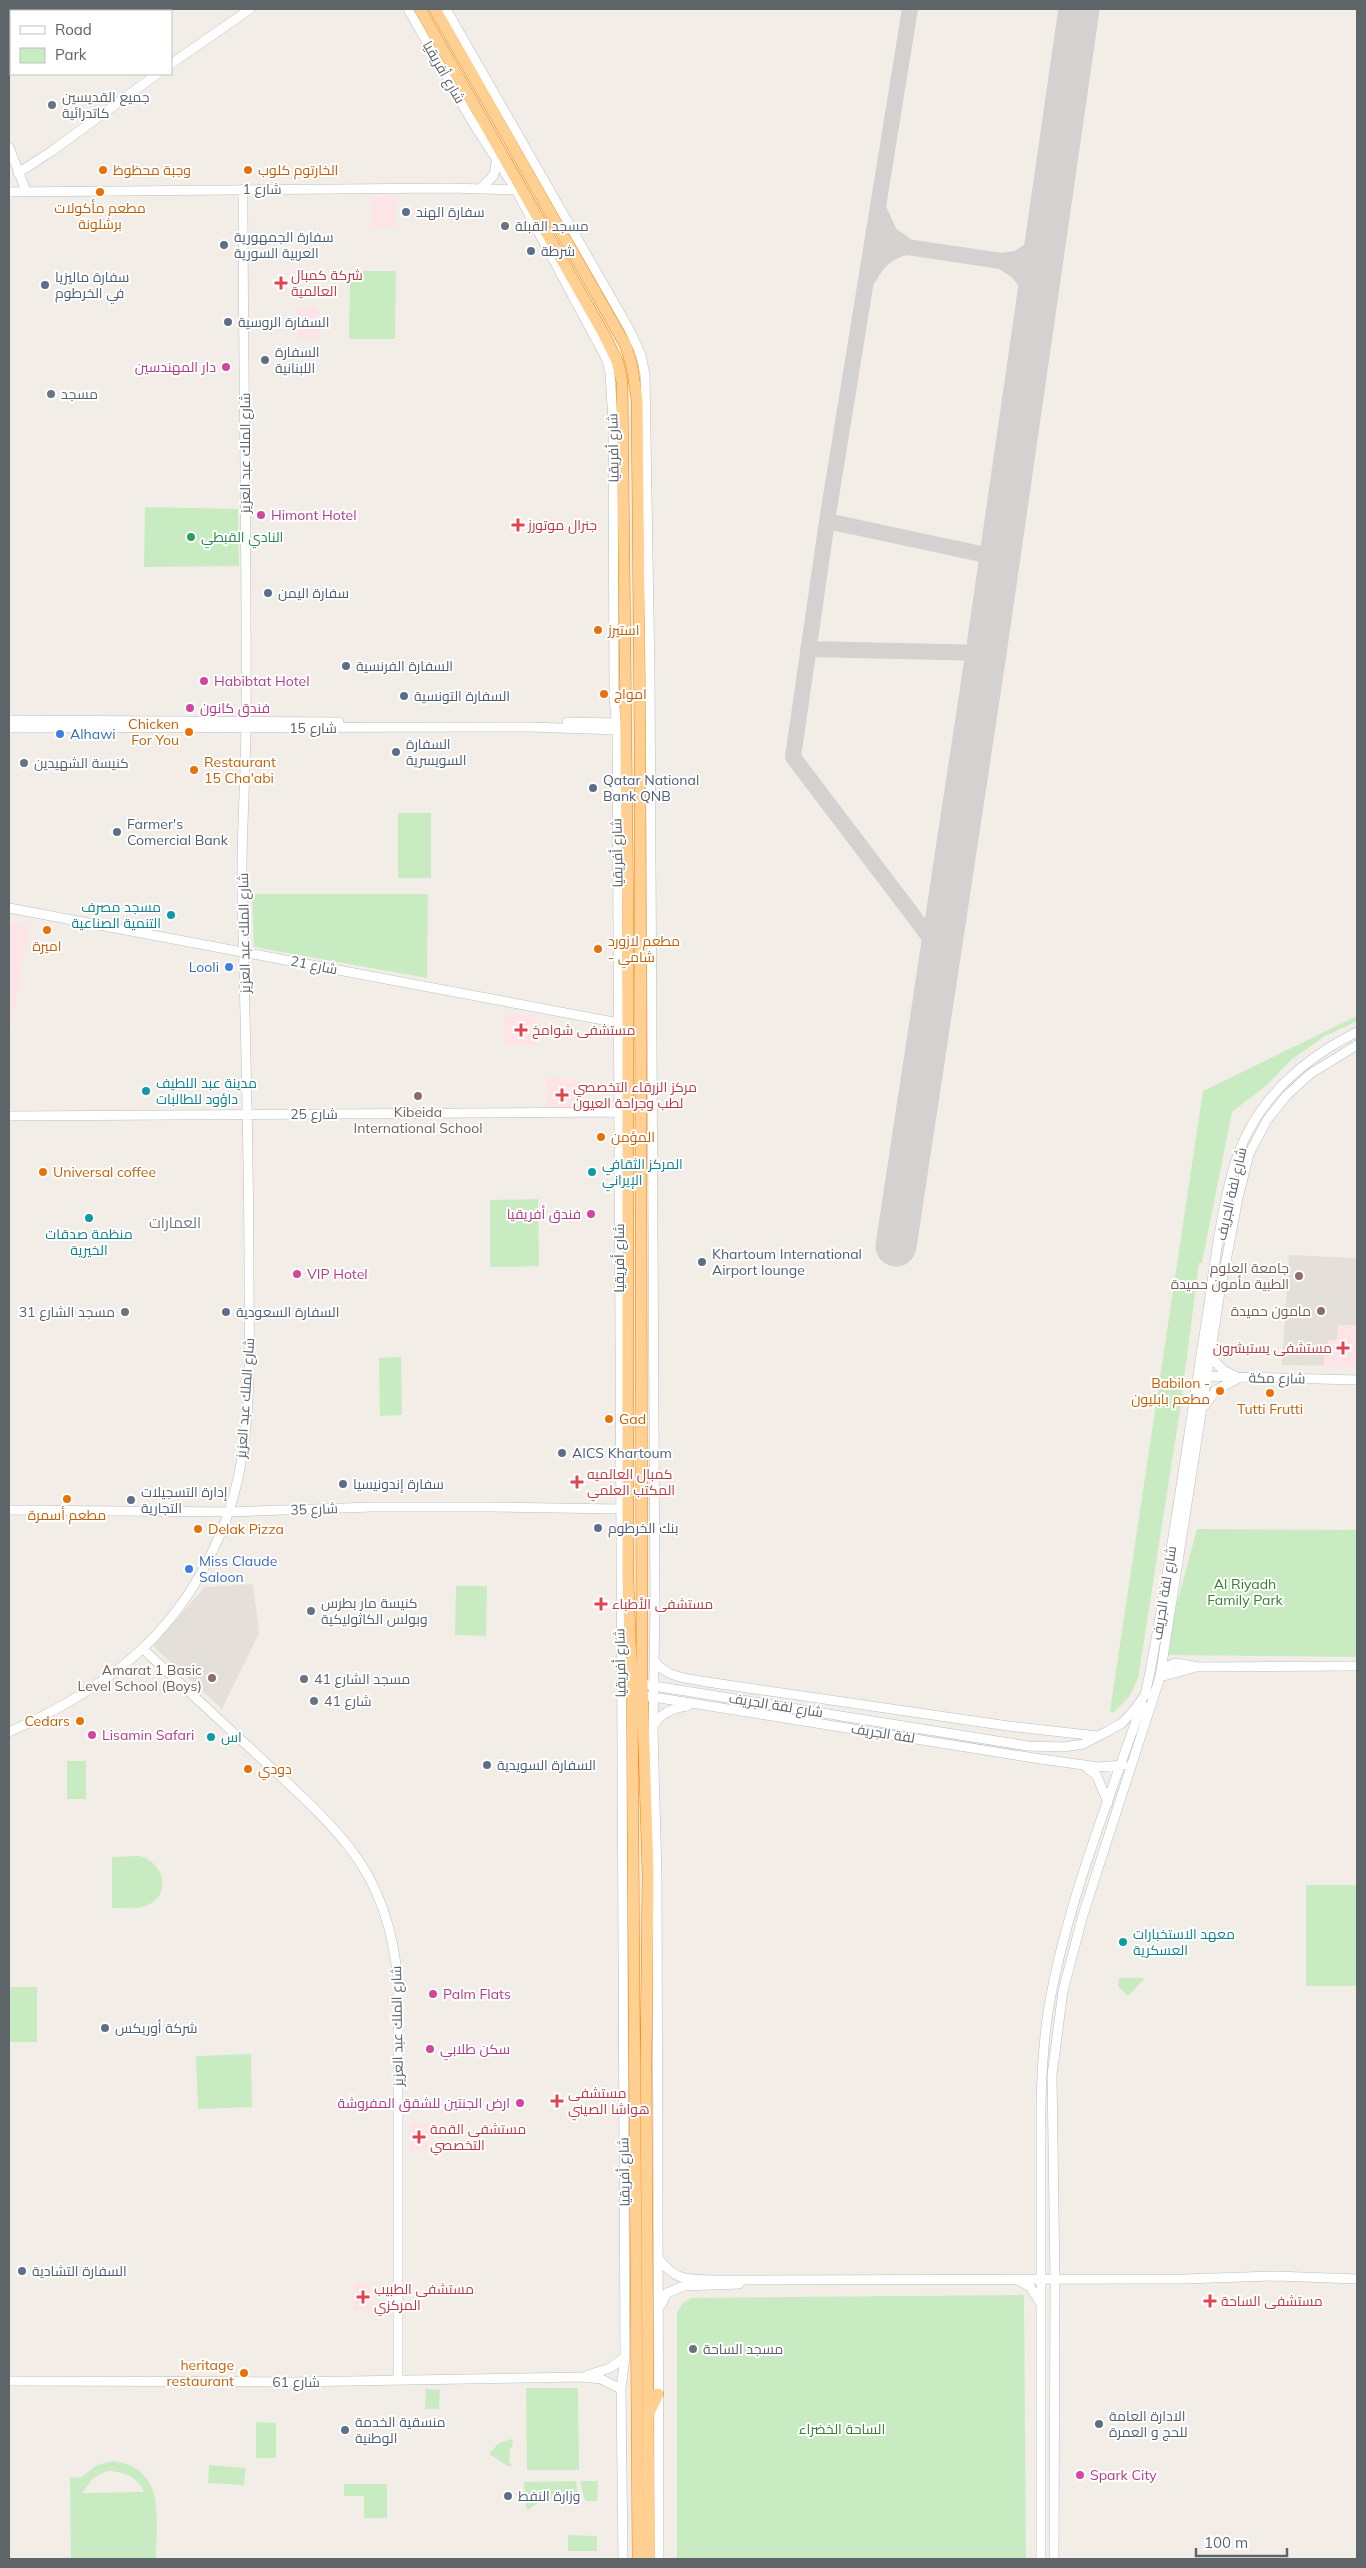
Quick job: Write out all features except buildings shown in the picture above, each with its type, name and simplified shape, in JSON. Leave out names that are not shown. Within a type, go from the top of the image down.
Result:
[{"type":"highway","name":"شارع أفريقيا","points":[[420,9],[565,263],[618,363],[622,382],[624,416],[626,710],[620,729],[629,1381],[628,1580],[643,1696],[648,1874],[649,2559]]},
{"type":"highway","name":"شارع أفريقيا","points":[[435,9],[631,345],[637,399],[640,710],[642,1684]]},
{"type":"highway","points":[[626,710],[633,715],[640,710]]},
{"type":"highway","points":[[620,729],[640,734]]},
{"type":"highway","points":[[620,1363],[629,1381]]},
{"type":"highway","points":[[641,1410],[652,1424]]},
{"type":"highway","name":"شارع أفريقيا","points":[[638,2559],[634,1872],[643,1696]]},
{"type":"highway","points":[[648,1874],[657,1859]]},
{"type":"highway","points":[[623,1861],[634,1872]]},
{"type":"highway","points":[[634,2009],[647,2008]]},
{"type":"highway","points":[[647,2124],[657,2130]]},
{"type":"highway","points":[[648,2416],[658,2394]]},
{"type":"street","points":[[172,63],[250,9]]},
{"type":"street","name":"شارع أفريقيا","points":[[408,9],[496,162],[516,190],[599,344],[610,373],[613,421],[614,697],[620,729]]},
{"type":"street","name":"شارع أفريقيا","points":[[446,9],[646,375],[654,1660],[642,1684]]},
{"type":"street","points":[[18,173],[52,151],[156,75]]},
{"type":"street","points":[[9,147],[26,191]]},
{"type":"street","points":[[480,188],[487,185],[494,174],[496,162]]},
{"type":"street","name":"شارع 1","points":[[9,192],[480,188],[516,190]]},
{"type":"street","name":"شارع الملك عبد العزيز","points":[[9,1732],[47,1715],[87,1692],[144,1650],[175,1613],[196,1582],[228,1512],[240,1470],[250,1353],[243,814],[246,724],[244,189]]},
{"type":"street","name":"شارع 15","points":[[9,720],[620,729]]},
{"type":"street","name":"شارع 15","points":[[9,728],[246,724]]},
{"type":"street","name":"شارع 21","points":[[9,908],[619,1022]]},
{"type":"street","name":"شارع أفريقيا","points":[[623,926],[619,1022],[619,1510],[626,2357],[622,2389],[623,2559]]},
{"type":"street","name":"شارع لفة الجريف","points":[[642,1684],[1028,1746],[1064,1747],[1082,1744],[1122,1723],[1145,1695],[1156,1646],[1197,1376],[1226,1202],[1235,1165],[1245,1138],[1267,1103],[1290,1078],[1314,1058],[1357,1032]]},
{"type":"street","name":"شارع لفة الجريف","points":[[1054,2559],[1054,2280],[1051,2103],[1054,2051],[1063,1991],[1083,1915],[1161,1672],[1210,1357],[1238,1198],[1255,1141],[1267,1120],[1287,1095],[1310,1074],[1357,1045]]},
{"type":"street","name":"شارع 25","points":[[9,1116],[619,1112]]},
{"type":"street","points":[[1210,1357],[1223,1370],[1244,1378]]},
{"type":"street","name":"شارع مكة","points":[[1197,1376],[1357,1380]]},
{"type":"street","points":[[1203,1410],[1216,1390],[1225,1384],[1244,1378]]},
{"type":"street","name":"شارع 35","points":[[9,1510],[228,1512],[372,1507],[619,1510]]},
{"type":"street","name":"شارع الملك عبد العزيز","points":[[144,1650],[295,1790],[352,1851],[376,1893],[386,1917],[394,1947],[398,1982],[398,2380]]},
{"type":"street","points":[[654,1660],[661,1670],[669,1674],[715,1683],[1008,1726],[1098,1736]]},
{"type":"street","points":[[1161,1672],[1198,1667],[1357,1666]]},
{"type":"street","points":[[1041,2559],[1041,2103],[1044,2048],[1052,1988],[1072,1913],[1145,1695]]},
{"type":"street","name":"شارع أفريقيا","points":[[643,1696],[653,1730],[657,1859],[659,2559]]},
{"type":"street","name":"لفة الجريف","points":[[643,1696],[1082,1765],[1120,1767],[1134,1761]]},
{"type":"street","points":[[653,1730],[656,1721],[666,1713],[676,1708],[696,1705]]},
{"type":"street","points":[[1082,1765],[1097,1776],[1108,1803]]},
{"type":"street","points":[[1052,1988],[1063,1991]]},
{"type":"street","points":[[1041,2103],[1051,2103]]},
{"type":"street","points":[[659,2259],[669,2272],[683,2278],[749,2281],[1054,2280],[1275,2276],[1357,2279]]},
{"type":"street","points":[[1017,2280],[1030,2287],[1041,2305]]},
{"type":"street","points":[[659,2314],[663,2299],[667,2293],[675,2289],[684,2286],[733,2286],[749,2281]]},
{"type":"street","points":[[582,2377],[610,2368],[626,2357]]},
{"type":"street","points":[[582,2377],[601,2379],[622,2389]]},
{"type":"street","name":"شارع 61","points":[[9,2381],[398,2380],[582,2377]]},
{"type":"shaded area","points":[[394,195],[395,228],[372,229],[371,196]]},
{"type":"shaded area","points":[[297,307],[318,307],[318,339],[297,338]]},
{"type":"shaded area","points":[[9,923],[30,927],[9,1034]]},
{"type":"shaded area","name":"مستشفى شوامخ","points":[[505,1014],[537,1015],[536,1045],[504,1044]]},
{"type":"shaded area","name":"مركز الزرقاء التخصصي لطب وجراحة العيون","points":[[546,1078],[577,1078],[577,1111],[546,1111]]},
{"type":"shaded area","name":"مامون حميدة","points":[[1289,1255],[1357,1258],[1357,1366],[1282,1365]]},
{"type":"shaded area","name":"مستشفى يستبشرون","points":[[1338,1325],[1357,1325],[1357,1368],[1324,1366],[1324,1356],[1328,1356],[1328,1340],[1337,1340]]},
{"type":"shaded area","name":"Amarat 1 Basic Level School (Boys)","points":[[253,1584],[259,1633],[222,1709],[153,1646],[205,1587]]},
{"type":"shaded area","name":"مستشفى القمة التخصصي","points":[[410,2123],[429,2123],[429,2151],[410,2151]]},
{"type":"shaded area","name":"مستشفى الطبيب المركزي","points":[[354,2283],[371,2283],[371,2311],[354,2310]]},
{"type":"green space","points":[[350,271],[396,271],[395,339],[349,339]]},
{"type":"green space","name":"النادي القبطي","points":[[145,507],[238,509],[239,566],[144,567]]},
{"type":"green space","points":[[398,813],[431,813],[431,878],[398,878]]},
{"type":"green space","points":[[252,894],[428,894],[427,978],[254,947]]},
{"type":"green space","points":[[1357,1016],[1357,1021],[1325,1036],[1291,1060],[1267,1085],[1232,1112],[1202,1263],[1199,1263],[1180,1410],[1138,1679],[1129,1697],[1113,1713],[1110,1711],[1203,1091]]},
{"type":"green space","points":[[538,1199],[539,1266],[490,1267],[490,1200]]},
{"type":"green space","points":[[401,1357],[402,1415],[380,1416],[379,1358]]},
{"type":"green space","name":"Al Riyadh Family Park","points":[[1197,1529],[1357,1530],[1357,1657],[1163,1655]]},
{"type":"green space","points":[[456,1586],[487,1586],[486,1636],[455,1635]]},
{"type":"green space","points":[[67,1761],[86,1761],[86,1799],[67,1799]]},
{"type":"green space","points":[[140,1856],[148,1859],[159,1871],[163,1886],[161,1893],[156,1900],[144,1907],[112,1908],[112,1857]]},
{"type":"green space","points":[[1306,1885],[1357,1885],[1357,1986],[1306,1986]]},
{"type":"green space","points":[[1119,1978],[1145,1978],[1128,1996],[1118,1986]]},
{"type":"green space","points":[[9,1987],[37,1987],[37,2042],[9,2042]]},
{"type":"green space","points":[[251,2054],[252,2107],[198,2109],[196,2056]]},
{"type":"green space","name":"الساحة الخضراء","points":[[1024,2295],[1026,2559],[677,2559],[677,2312],[683,2303],[691,2298]]},
{"type":"green space","points":[[526,2388],[578,2388],[579,2470],[527,2470]]},
{"type":"green space","points":[[426,2389],[440,2390],[439,2409],[425,2409]]},
{"type":"green space","points":[[256,2422],[276,2423],[276,2458],[256,2458]]},
{"type":"green space","points":[[510,2439],[513,2441],[512,2448],[510,2448],[509,2462],[512,2465],[509,2467],[489,2454],[498,2444]]},
{"type":"green space","points":[[113,2461],[130,2466],[142,2474],[150,2485],[155,2498],[157,2512],[156,2559],[71,2559],[70,2477],[80,2478],[97,2465]],"holes":[[[107,2471],[113,2471],[134,2479],[144,2492],[82,2493],[93,2478]]]},
{"type":"green space","points":[[209,2465],[246,2468],[244,2485],[208,2483]]},
{"type":"green space","points":[[576,2481],[578,2502],[565,2501],[565,2498],[554,2498],[545,2500],[528,2510],[526,2507],[524,2482]]},
{"type":"green space","points":[[580,2481],[598,2481],[597,2501],[585,2501]]},
{"type":"green space","points":[[344,2484],[387,2484],[387,2518],[364,2518],[364,2496],[344,2496]]},
{"type":"green space","points":[[568,2535],[597,2536],[597,2551],[568,2551]]},
{"type":"taxiway","points":[[910,9],[827,521],[793,757],[940,951]]},
{"type":"taxiway","points":[[869,277],[876,266],[889,253],[908,247],[890,234],[879,210]]},
{"type":"taxiway","points":[[873,242],[1001,261],[1017,259],[1045,240]]},
{"type":"taxiway","points":[[1001,261],[1017,271],[1037,296]]},
{"type":"taxiway","points":[[827,521],[1000,558]]},
{"type":"taxiway","points":[[808,649],[986,653]]},
{"type":"runway","points":[[896,1246],[986,653],[1079,9]]},
{"type":"place","name":"جميع القديسين كاتدرائية","points":[[52,105]]},
{"type":"place","name":"وجبة محظوظ","points":[[103,170]]},
{"type":"place","name":"الخارتوم كلوب","points":[[248,170]]},
{"type":"place","name":"مطعم مأكولات برشلونة","points":[[100,192]]},
{"type":"place","name":"سفارة الهند","points":[[406,212]]},
{"type":"place","name":"مسجد القبلة","points":[[505,226]]},
{"type":"place","name":"سفارة الجمهورية العربية السورية","points":[[224,245]]},
{"type":"place","name":"شرطة","points":[[531,251]]},
{"type":"place","name":"شركة كمبال العالمية","points":[[281,283]]},
{"type":"place","name":"سفارة ماليزيا في الخرطوم","points":[[45,285]]},
{"type":"place","name":"السفارة الروسية","points":[[228,322]]},
{"type":"place","name":"السفارة اللبنانية","points":[[265,360]]},
{"type":"place","name":"دار المهندسين","points":[[226,367]]},
{"type":"place","name":"مسجد","points":[[51,394]]},
{"type":"place","name":"Himont Hotel","points":[[261,515]]},
{"type":"place","name":"جنرال موتورز","points":[[518,525]]},
{"type":"place","name":"النادي القبطي","points":[[191,537]]},
{"type":"place","name":"سفارة اليمن","points":[[268,593]]},
{"type":"place","name":"استيرز","points":[[598,630]]},
{"type":"place","name":"السفارة الفرنسية","points":[[346,666]]},
{"type":"place","name":"Habibtat Hotel","points":[[204,681]]},
{"type":"place","name":"امواج","points":[[604,694]]},
{"type":"place","name":"السفارة التونسية","points":[[404,696]]},
{"type":"place","name":"فندق كانون","points":[[190,708]]},
{"type":"place","name":"Chicken For You","points":[[189,732]]},
{"type":"place","name":"Alhawi","points":[[60,734]]},
{"type":"place","name":"السفارة السويسرية","points":[[396,752]]},
{"type":"place","name":"كنيسة الشهيدين","points":[[24,763]]},
{"type":"place","name":"Restaurant 15 Cha'abi","points":[[194,770]]},
{"type":"place","name":"Qatar National Bank QNB","points":[[593,788]]},
{"type":"place","name":"Farmer's Comercial Bank","points":[[117,832]]},
{"type":"place","name":"مسجد مصرف التنمية الصناعية","points":[[171,915]]},
{"type":"place","name":"اميرة","points":[[47,930]]},
{"type":"place","name":"مطعم لازورد - شامي","points":[[598,949]]},
{"type":"place","name":"Looli","points":[[229,967]]},
{"type":"place","name":"مستشفى شوامخ","points":[[521,1030]]},
{"type":"place","name":"مدينة عبد اللطيف داؤود للطالبات","points":[[146,1091]]},
{"type":"place","name":"مركز الزرقاء التخصصي لطب وجراحة العيون","points":[[562,1095]]},
{"type":"place","name":"Kibeida International School","points":[[418,1096]]},
{"type":"place","name":"المؤمن","points":[[601,1137]]},
{"type":"place","name":"Universal coffee","points":[[43,1172]]},
{"type":"place","name":"المركز الثقافي الإيراني","points":[[592,1172]]},
{"type":"place","name":"فندق أفريقيا","points":[[591,1214]]},
{"type":"place","name":"منظمة صدقات الخيرية","points":[[89,1218]]},
{"type":"place","name":"Khartoum International Airport lounge","points":[[702,1262]]},
{"type":"place","name":"VIP Hotel","points":[[297,1274]]},
{"type":"place","name":"جامعة العلوم الطبية مأمون حميدة","points":[[1299,1276]]},
{"type":"place","name":"مامون حميدة","points":[[1321,1311]]},
{"type":"place","name":"مسجد الشارع 31","points":[[125,1312]]},
{"type":"place","name":"السفارة السعودية","points":[[226,1312]]},
{"type":"place","name":"مستشفى يستبشرون","points":[[1343,1348]]},
{"type":"place","name":"Babilon - مطعم بابليون","points":[[1220,1391]]},
{"type":"place","name":"Tutti Frutti","points":[[1270,1393]]},
{"type":"place","name":"Gad","points":[[609,1419]]},
{"type":"place","name":"AICS Khartoum","points":[[562,1453]]},
{"type":"place","name":"كمبال العالميه المكتب العلمي","points":[[577,1482]]},
{"type":"place","name":"سفارة إندونيسيا","points":[[343,1484]]},
{"type":"place","name":"مطعم أسمرة","points":[[67,1499]]},
{"type":"place","name":"إدارة التسجيلات التجارية","points":[[131,1500]]},
{"type":"place","name":"بنك الخرطوم","points":[[598,1528]]},
{"type":"place","name":"Delak Pizza","points":[[198,1529]]},
{"type":"place","name":"Miss Claude Saloon","points":[[189,1569]]},
{"type":"place","name":"مستشفی الأطباء","points":[[601,1604]]},
{"type":"place","name":"كنيسة مار بطرس وبولس الكاثوليكية","points":[[311,1611]]},
{"type":"place","name":"Amarat 1 Basic Level School (Boys)","points":[[212,1678]]},
{"type":"place","name":"مسجد الشارع 41","points":[[304,1679]]},
{"type":"place","name":"شارع 41","points":[[314,1701]]},
{"type":"place","name":"Cedars","points":[[80,1721]]},
{"type":"place","name":"Lisamin Safari","points":[[92,1735]]},
{"type":"place","name":"اس","points":[[211,1737]]},
{"type":"place","name":"السفارة السويدية","points":[[487,1765]]},
{"type":"place","name":"دودي","points":[[248,1769]]},
{"type":"place","name":"معهد الاستخبارات العسكرية","points":[[1123,1942]]},
{"type":"place","name":"Palm Flats","points":[[433,1994]]},
{"type":"place","name":"شركة أوريكس","points":[[105,2028]]},
{"type":"place","name":"سكن طلابي","points":[[430,2049]]},
{"type":"place","name":"مستشفى هواشا الصيني","points":[[557,2101]]},
{"type":"place","name":"ارض الجنتين للشقق المفروشة","points":[[520,2103]]},
{"type":"place","name":"مستشفى القمة التخصصي","points":[[419,2137]]},
{"type":"place","name":"السفارة التشادية","points":[[22,2271]]},
{"type":"place","name":"مستشفى الطبيب المركزي","points":[[363,2297]]},
{"type":"place","name":"مستشفى الساحة","points":[[1210,2301]]},
{"type":"place","name":"مسجد الساحة","points":[[693,2349]]},
{"type":"place","name":"heritage restaurant","points":[[244,2373]]},
{"type":"place","name":"الادارة العامة للحج و العمرة","points":[[1099,2424]]},
{"type":"place","name":"منسقية الخدمة الوطنية","points":[[345,2430]]},
{"type":"place","name":"Spark City","points":[[1080,2475]]},
{"type":"place","name":"وزارة النفط","points":[[508,2496]]},
{"type":"district","name":"العمارات","points":[[175,1222]]}]
